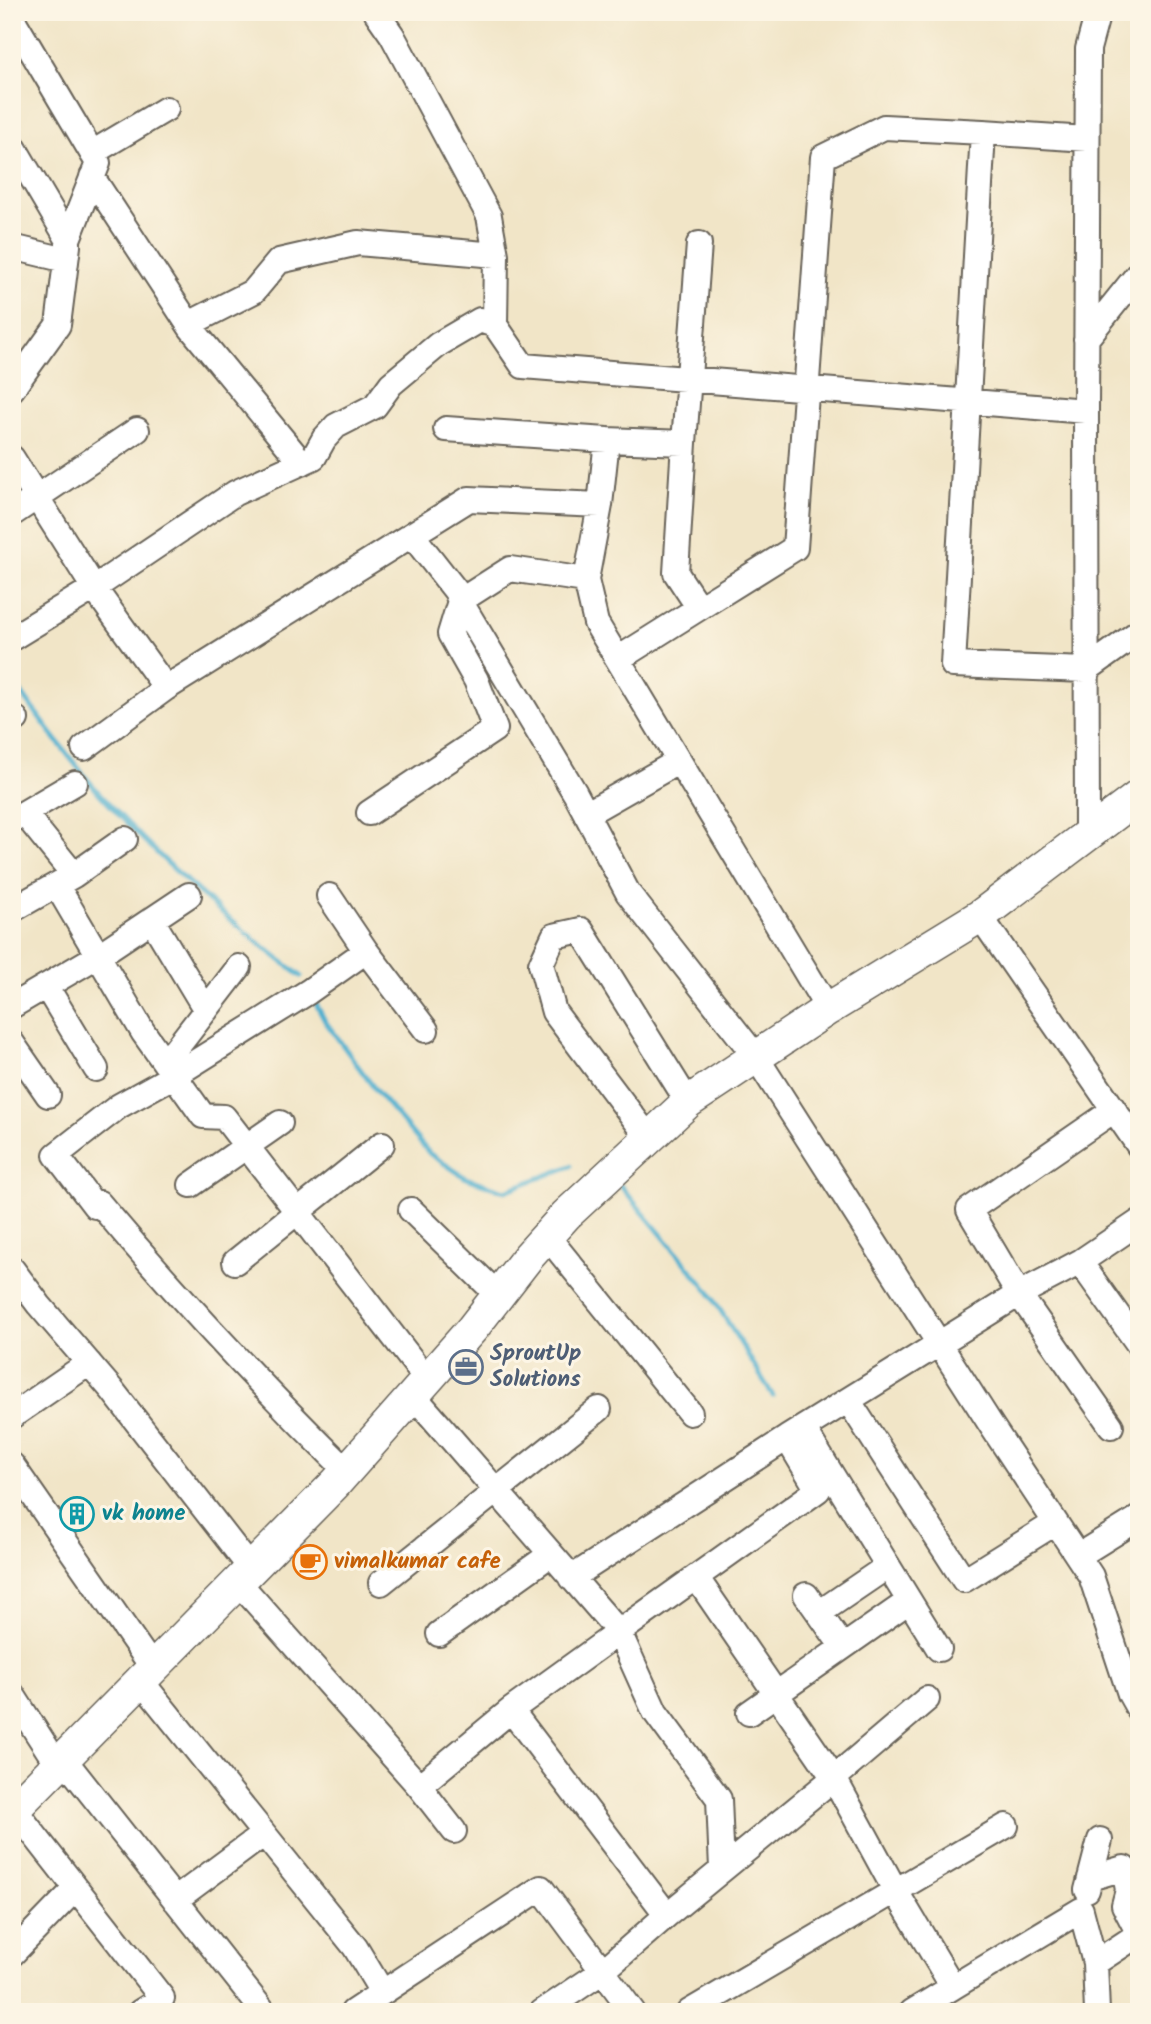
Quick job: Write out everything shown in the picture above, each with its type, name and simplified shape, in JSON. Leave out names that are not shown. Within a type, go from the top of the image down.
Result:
[{"type":"main road","points":[[13,1810],[347,1471],[421,1389],[566,1215],[688,1102],[828,1009],[980,916],[1139,796]]},
{"type":"street","points":[[376,12],[392,34],[489,216],[496,255],[495,325],[523,366],[1086,411]]},
{"type":"street","points":[[1087,836],[1088,49],[1098,12]]},
{"type":"street","points":[[12,18],[92,165],[189,324],[302,463]]},
{"type":"street","points":[[12,389],[58,325],[67,249],[92,165],[166,109]]},
{"type":"street","points":[[618,659],[795,548],[824,157],[884,127],[1087,139]]},
{"type":"street","points":[[983,132],[953,665],[1086,670],[1139,632]]},
{"type":"street","points":[[12,144],[67,249]]},
{"type":"street","points":[[189,324],[254,291],[279,261],[358,243],[496,255]]},
{"type":"street","points":[[699,244],[676,573],[699,608]]},
{"type":"street","points":[[12,247],[67,249]]},
{"type":"street","points":[[1086,339],[1139,273]]},
{"type":"street","points":[[12,638],[94,588],[235,493],[314,457],[324,439],[336,426],[375,406],[391,384],[439,344],[480,320],[495,325]]},
{"type":"street","points":[[446,429],[684,443]]},
{"type":"street","points":[[12,514],[137,430]]},
{"type":"street","points":[[607,440],[600,505],[586,580],[596,622],[828,1009]]},
{"type":"street","points":[[12,458],[94,588],[166,688]]},
{"type":"street","points":[[84,748],[166,688],[469,499],[600,505]]},
{"type":"street","points":[[412,534],[456,591],[586,814],[628,892],[757,1057],[1091,1576],[1130,1694],[1139,1710]]},
{"type":"street","points":[[369,813],[495,729],[476,680],[450,634],[460,601],[510,569],[586,580]]},
{"type":"street","points":[[586,814],[679,761]]},
{"type":"street","points":[[75,783],[18,816],[65,881],[99,956],[143,1032],[203,1116],[224,1117],[247,1146],[298,1212],[421,1389],[496,1490],[618,1632],[655,1712],[719,1799],[722,1869]]},
{"type":"street","points":[[12,910],[65,881],[125,839]]},
{"type":"street","points":[[12,1006],[99,956],[189,895]]},
{"type":"street","points":[[329,895],[366,951],[426,1030]]},
{"type":"street","points":[[980,916],[1139,1146]]},
{"type":"street","points":[[152,920],[206,1010]]},
{"type":"street","points":[[649,1138],[554,1012],[541,964],[554,936],[580,930],[688,1102]]},
{"type":"street","points":[[347,1471],[264,1390],[174,1292],[99,1203],[95,1206],[56,1155],[170,1069],[308,992],[366,951]]},
{"type":"street","points":[[170,1069],[206,1010],[239,967]]},
{"type":"street","points":[[46,986],[96,1069]]},
{"type":"street","points":[[12,1043],[48,1095]]},
{"type":"street","points":[[1111,1426],[1019,1294],[969,1210],[1114,1110]]},
{"type":"street","points":[[191,1185],[280,1123]]},
{"type":"street","points":[[235,1262],[382,1144]]},
{"type":"street","points":[[411,1210],[498,1295]]},
{"type":"street","points":[[571,1578],[795,1433],[1019,1294],[1080,1262],[1139,1222]]},
{"type":"street","points":[[547,1236],[690,1413]]},
{"type":"street","points":[[1080,1262],[1139,1345]]},
{"type":"street","points":[[12,1269],[89,1363],[246,1576],[454,1831]]},
{"type":"street","points":[[12,1416],[89,1363]]},
{"type":"street","points":[[848,1400],[964,1580],[1055,1523]]},
{"type":"street","points":[[381,1583],[599,1409]]},
{"type":"street","points":[[795,1433],[888,1566],[939,1649]]},
{"type":"street","points":[[419,1786],[511,1710],[818,1490],[795,1433]]},
{"type":"street","points":[[12,1465],[147,1674],[264,1834],[355,1947],[382,1992]]},
{"type":"street","points":[[1077,1556],[1139,1518]]},
{"type":"street","points":[[439,1634],[551,1554]]},
{"type":"street","points":[[843,1647],[812,1604],[888,1566]]},
{"type":"street","points":[[696,1577],[834,1778],[895,1890],[954,1987]]},
{"type":"street","points":[[749,1713],[909,1601]]},
{"type":"street","points":[[12,1694],[60,1761],[264,2012]]},
{"type":"street","points":[[542,2012],[603,1971],[927,1699]]},
{"type":"street","points":[[511,1710],[667,1915]]},
{"type":"street","points":[[13,1810],[168,2005],[140,2012]]},
{"type":"street","points":[[689,2012],[1006,1826]]},
{"type":"street","points":[[175,1900],[264,1834]]},
{"type":"street","points":[[1100,1840],[1081,1911],[1095,1963],[1100,2009]]},
{"type":"street","points":[[1090,1878],[1124,1868],[1128,1891],[1124,1905],[1139,1934],[1095,1963]]},
{"type":"street","points":[[12,1954],[76,1888]]},
{"type":"street","points":[[353,2012],[541,1888],[633,2012]]},
{"type":"street","points":[[912,2012],[1081,1911]]},
{"type":"waterway","points":[[12,680],[77,766],[123,819],[196,890],[301,976]]},
{"type":"waterway","points":[[315,1002],[325,1021],[377,1092],[430,1154],[466,1178],[505,1191],[571,1166]]},
{"type":"waterway","points":[[619,1184],[708,1290],[773,1396]]},
{"type":"place","name":"SproutUp Solutions","points":[[466,1367]]},
{"type":"place","name":"vk home","points":[[77,1514]]},
{"type":"place","name":"vimalkumar cafe","points":[[310,1562]]}]
